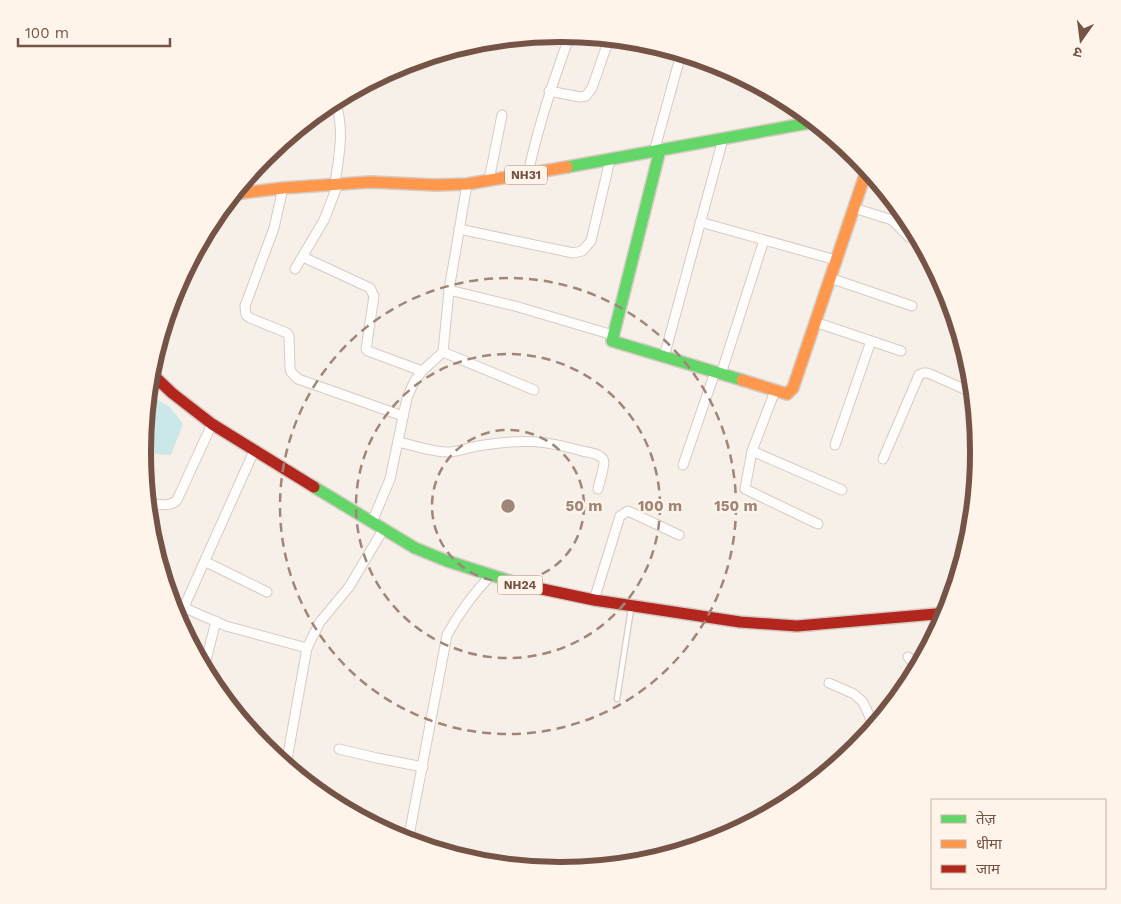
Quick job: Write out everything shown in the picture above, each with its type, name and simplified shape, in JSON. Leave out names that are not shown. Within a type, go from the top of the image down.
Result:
[{"type":"main road","name":"NH31","points":[[244,193],[370,182],[436,186],[467,184],[805,124]]},
{"type":"main road","points":[[657,151],[612,341],[616,344],[787,394],[793,388],[864,178]]},
{"type":"main road","name":"NH24","points":[[158,380],[212,424],[254,452],[384,530],[446,561],[490,576],[521,585],[594,600],[740,622],[797,626],[937,614]]},
{"type":"street","points":[[528,174],[535,137],[549,91],[567,42]]},
{"type":"street","points":[[549,91],[580,97],[586,96],[592,88],[607,45]]},
{"type":"street","points":[[657,151],[679,60]]},
{"type":"street","points":[[295,269],[324,220],[336,184],[341,142],[341,127],[337,109]]},
{"type":"street","points":[[489,180],[502,115]]},
{"type":"street","points":[[664,357],[723,139]]},
{"type":"street","points":[[459,229],[573,253],[582,251],[591,241],[610,160]]},
{"type":"street","points":[[372,522],[390,479],[407,398],[414,382],[422,371],[443,352],[449,290],[467,184]]},
{"type":"street","points":[[283,188],[274,228],[245,306],[246,315],[287,333],[289,336],[290,368],[291,372],[298,379],[403,416]]},
{"type":"street","points":[[854,208],[892,220],[909,237]]},
{"type":"street","points":[[892,220],[895,216]]},
{"type":"street","points":[[700,222],[836,260]]},
{"type":"street","points":[[683,465],[718,373],[764,240]]},
{"type":"street","points":[[303,258],[370,288],[374,296],[366,349],[422,371]]},
{"type":"street","points":[[830,278],[912,306]]},
{"type":"street","points":[[449,290],[516,306],[613,334]]},
{"type":"street","points":[[815,322],[901,351]]},
{"type":"street","points":[[835,445],[871,341]]},
{"type":"street","points":[[443,352],[534,390]]},
{"type":"street","points":[[883,459],[919,375],[928,373],[965,389]]},
{"type":"street","points":[[775,391],[752,451],[745,489],[818,524]]},
{"type":"street","points":[[155,503],[170,505],[177,500],[212,424]]},
{"type":"street","points":[[398,442],[450,452],[483,445],[531,440],[574,448],[603,458],[604,463],[598,488]]},
{"type":"street","points":[[752,451],[842,490]]},
{"type":"street","points":[[184,607],[206,562],[254,452]]},
{"type":"street","points":[[594,600],[622,513],[628,511],[680,535]]},
{"type":"street","points":[[287,757],[307,648],[320,622],[349,587],[384,530]]},
{"type":"street","points":[[206,562],[267,592]]},
{"type":"street","points":[[410,832],[447,635],[456,618],[472,596],[490,576]]},
{"type":"street","points":[[181,606],[236,629],[307,648]]},
{"type":"street","points":[[207,658],[216,621]]},
{"type":"street","points":[[908,656],[912,661]]},
{"type":"street","points":[[829,683],[854,694],[863,702],[871,719]]},
{"type":"street","points":[[339,748],[376,758],[423,766]]},
{"type":"lane","points":[[617,699],[631,605]]},
{"type":"water","points":[[155,398],[170,407],[183,424],[171,455],[151,454]]},
{"type":"traffic: fast","points":[[567,167],[805,124]]},
{"type":"traffic: fast","points":[[660,150],[612,341],[742,380]]},
{"type":"traffic: fast","points":[[314,487],[415,548],[447,561],[523,585]]},
{"type":"traffic: slow","points":[[244,193],[370,182],[436,185],[467,184],[567,167]]},
{"type":"traffic: slow","points":[[742,380],[787,394],[793,388],[864,178]]},
{"type":"traffic: jam","points":[[158,380],[212,424],[314,487]]},
{"type":"traffic: jam","points":[[523,585],[594,600],[740,622],[797,626],[937,614]]}]
